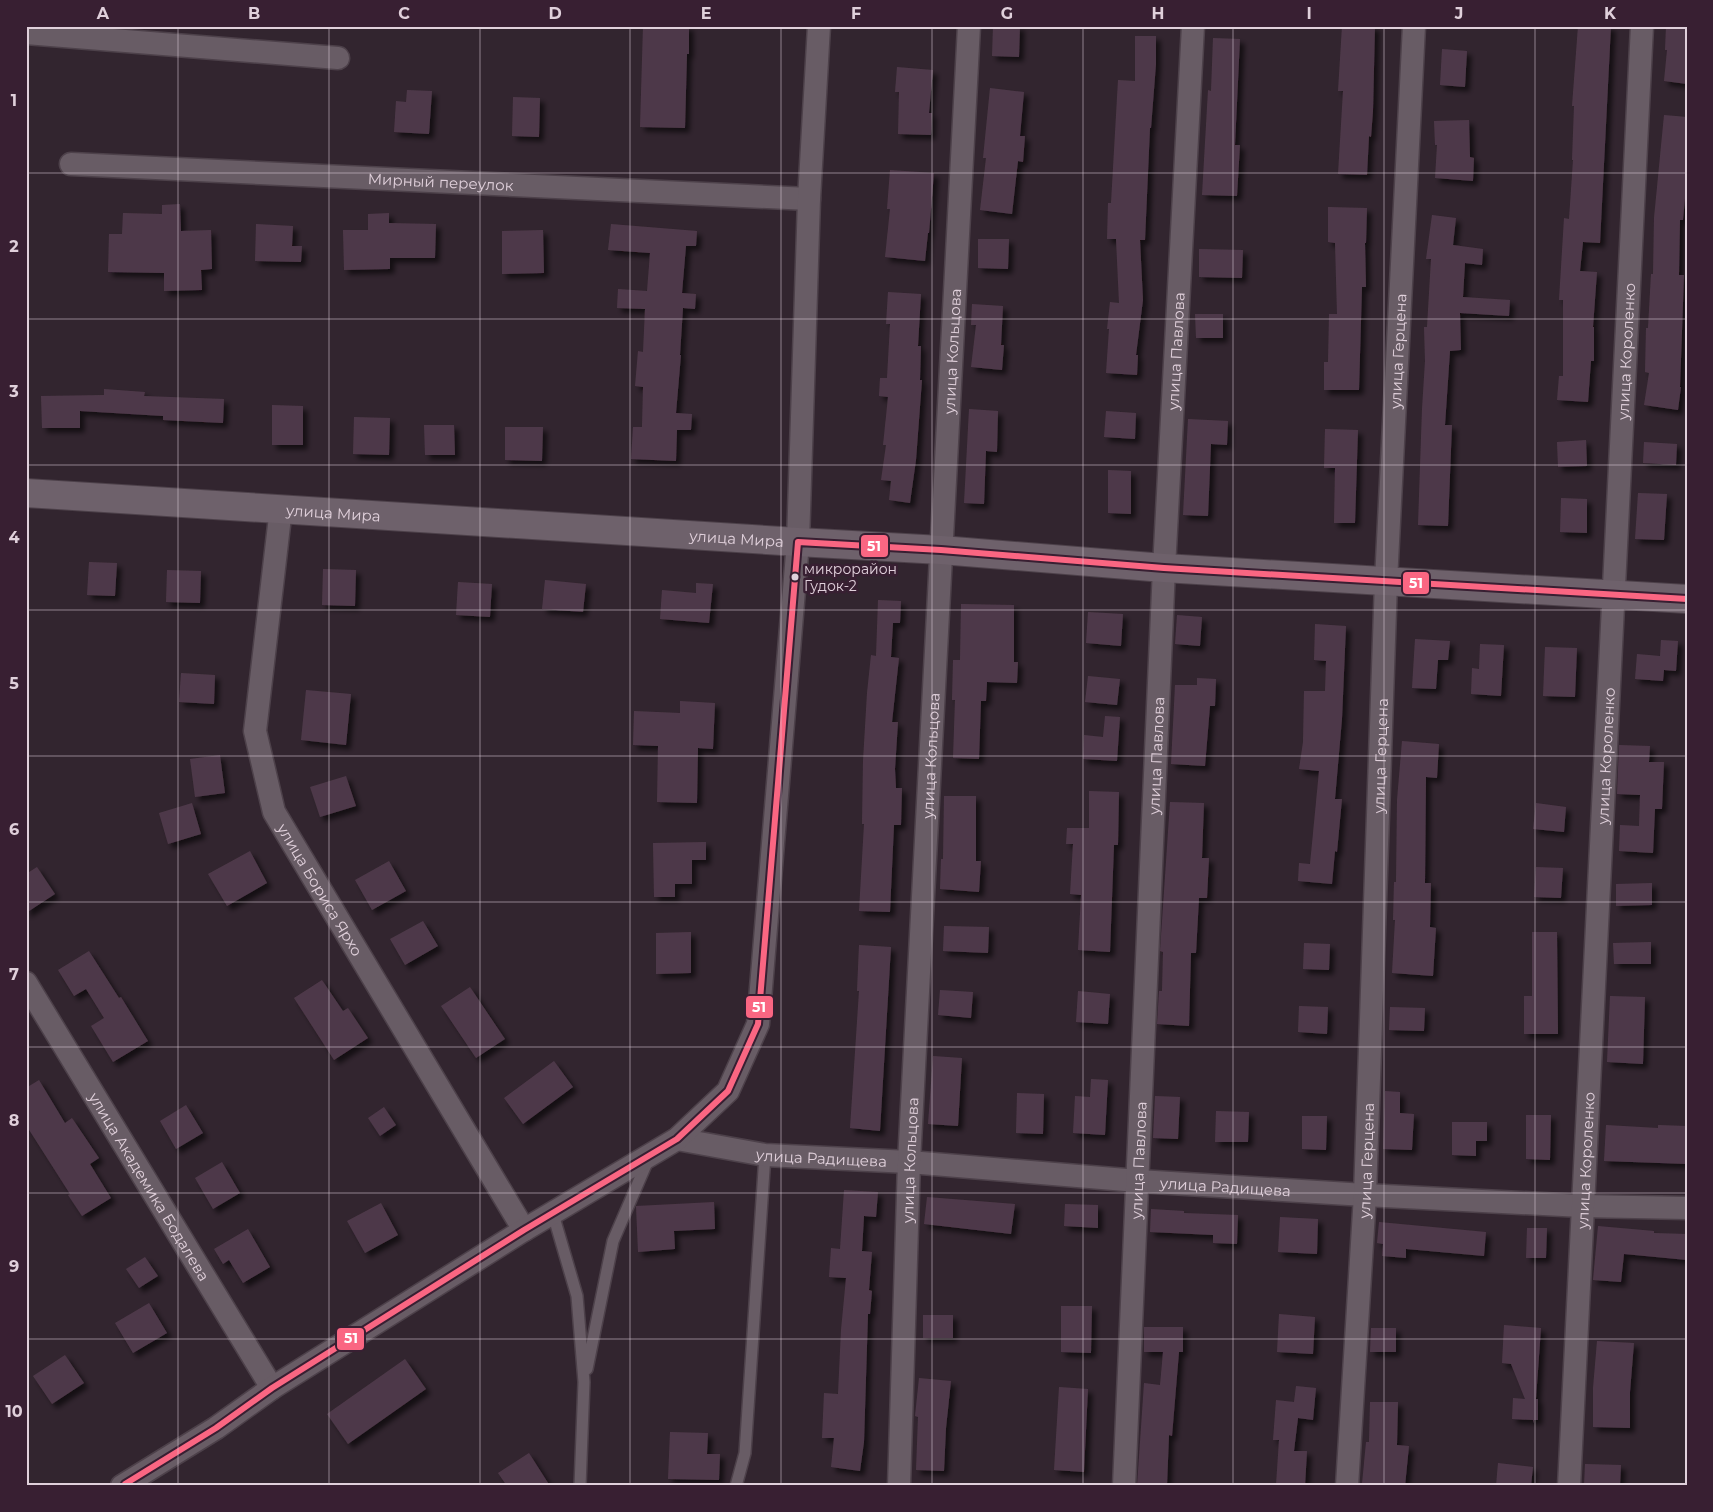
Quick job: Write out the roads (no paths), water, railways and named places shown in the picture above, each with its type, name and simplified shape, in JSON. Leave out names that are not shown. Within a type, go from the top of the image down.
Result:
[{"type":"main road","name":"улица Мира","points":[[26,493],[941,550],[1164,568],[1687,599]]},
{"type":"street","points":[[125,1485],[216,1428],[272,1388],[524,1230],[677,1139],[728,1091],[758,1024],[798,542],[809,198],[818,26]]},
{"type":"street","name":"улица Кольцова","points":[[899,1486],[910,1162],[969,26]]},
{"type":"street","name":"улица Павлова","points":[[1124,1486],[1164,568],[1193,26]]},
{"type":"street","name":"улица Герцена","points":[[1347,1486],[1365,1195],[1386,582],[1414,26]]},
{"type":"street","name":"улица Короленко","points":[[1569,1486],[1612,595],[1642,26]]},
{"type":"street","points":[[26,33],[338,58]]},
{"type":"street","name":"Мирный переулок","points":[[71,164],[809,198]]},
{"type":"street","name":"улица Бориса Ярхо","points":[[281,508],[256,731],[274,812],[524,1230]]},
{"type":"street","name":"улица Академика Бодалева","points":[[26,983],[272,1388]]},
{"type":"street","name":"улица Радищева","points":[[677,1139],[765,1155],[910,1162],[1138,1181],[1582,1206],[1687,1208]]},
{"type":"lane","points":[[736,1486],[745,1453],[765,1155]]},
{"type":"lane","points":[[584,1382],[613,1240],[650,1156]]},
{"type":"lane","points":[[553,1214],[577,1296],[584,1382],[580,1486]]},
{"type":"place","name":"микрорайон Гудок-2","points":[[795,577]]}]
